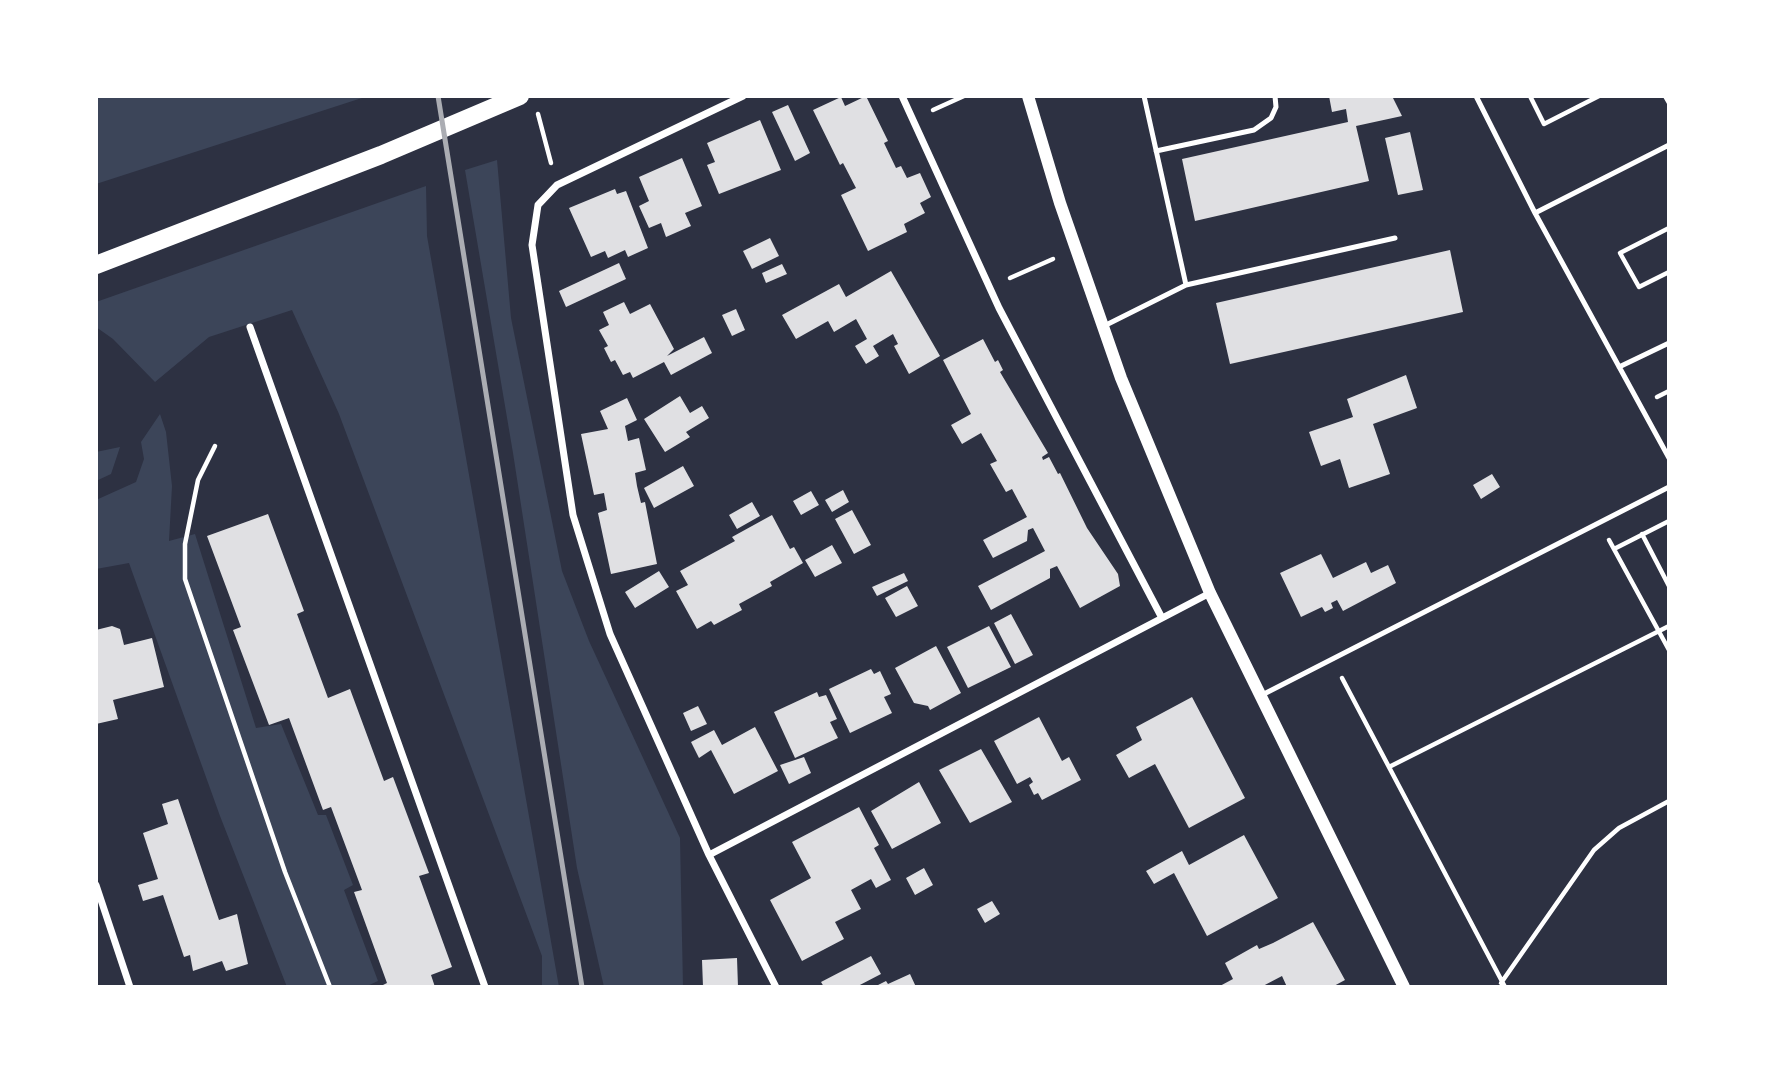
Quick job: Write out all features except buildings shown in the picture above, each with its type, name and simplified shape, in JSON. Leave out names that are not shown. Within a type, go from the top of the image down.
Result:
[{"type":"main road","points":[[97,265],[381,155],[520,96]]},
{"type":"street","points":[[743,96],[557,185],[538,205],[532,245],[573,516],[610,634],[709,855],[776,987]]},
{"type":"street","points":[[902,96],[988,287],[1162,618]]},
{"type":"street","points":[[1028,96],[1076,249],[1121,379],[1210,593],[1404,987]]},
{"type":"street","points":[[250,327],[485,987]]},
{"type":"street","points":[[709,855],[1210,593]]},
{"type":"street","points":[[96,885],[130,987]]},
{"type":"lane","points":[[1144,96],[1186,285]]},
{"type":"lane","points":[[1156,151],[1254,130],[1271,118],[1276,107],[1275,96]]},
{"type":"lane","points":[[1476,96],[1535,213],[1669,458]]},
{"type":"lane","points":[[1535,213],[1669,145]]},
{"type":"lane","points":[[1104,326],[1186,285],[1395,238]]},
{"type":"lane","points":[[1619,367],[1669,343]]},
{"type":"lane","points":[[1259,696],[1669,488]]},
{"type":"path","points":[[912,119],[964,96]]},
{"type":"path","points":[[1530,96],[1544,124],[1599,96]]},
{"type":"path","points":[[1665,96],[1669,103]]},
{"type":"path","points":[[536,109],[557,185]]},
{"type":"path","points":[[1669,228],[1620,253],[1639,287],[1669,272]]},
{"type":"path","points":[[988,287],[1076,249]]},
{"type":"path","points":[[215,446],[195,493],[184,544],[185,579],[285,872],[330,987]]},
{"type":"path","points":[[1601,524],[1669,650]]},
{"type":"path","points":[[1614,549],[1668,524]]},
{"type":"path","points":[[1642,534],[1669,586]]},
{"type":"path","points":[[1389,767],[1669,626]]},
{"type":"path","points":[[1332,659],[1503,985],[1594,850],[1619,828],[1669,801]]},
{"type":"shaded area","points":[[96,96],[368,96],[96,184]]},
{"type":"shaded area","points":[[497,160],[511,318],[562,571],[589,641],[680,838],[683,987],[604,987],[577,868],[513,453],[465,170]]},
{"type":"shaded area","points":[[426,186],[427,236],[559,987],[542,987],[542,956],[339,414],[292,310],[209,337],[155,382],[113,339],[96,327],[96,302]]},
{"type":"shaded area","points":[[160,414],[166,432],[172,486],[169,541],[195,534],[256,728],[281,724],[318,815],[326,815],[353,885],[344,890],[378,981],[365,987],[287,987],[220,816],[129,563],[96,569],[96,500],[136,482],[144,459],[141,442]]},
{"type":"shaded area","points":[[120,447],[111,474],[96,481],[96,452]]},
{"type":"railway","points":[[438,96],[582,987]]}]
